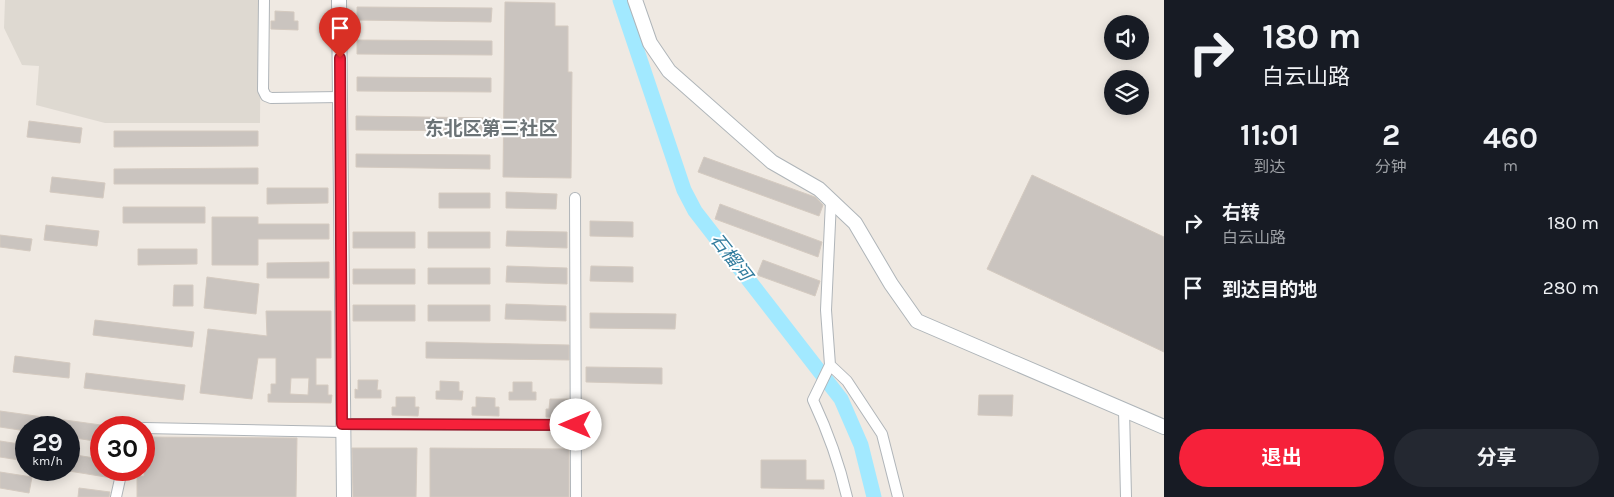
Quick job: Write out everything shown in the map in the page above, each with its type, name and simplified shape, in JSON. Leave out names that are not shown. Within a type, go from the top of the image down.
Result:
[{"type":"street","points":[[264,0],[264,94],[272,98],[340,97]]},
{"type":"street","points":[[339,0],[344,497]]},
{"type":"street","points":[[635,0],[650,43],[670,71],[772,162],[819,189],[855,223],[891,284],[916,321],[1164,426]]},
{"type":"street","points":[[575,198],[576,497]]},
{"type":"street","points":[[831,201],[826,310],[829,366],[813,400],[840,464],[847,497]]},
{"type":"street","points":[[829,366],[847,381],[882,434],[898,497]]},
{"type":"street","points":[[1124,410],[1126,497]]},
{"type":"street","points":[[155,428],[576,425]]},
{"type":"street","points":[[116,497],[120,481]]},
{"type":"shaded area","points":[[5,0],[261,0],[260,123],[105,123],[36,105],[39,66],[22,65],[4,28]]},
{"type":"building","points":[[505,2],[555,3],[555,26],[568,26],[568,72],[572,72],[571,178],[503,177]]},
{"type":"building","points":[[357,7],[492,8],[491,22],[357,20]]},
{"type":"building","points":[[275,11],[294,12],[294,21],[298,21],[298,30],[271,29],[271,21],[275,21]]},
{"type":"building","points":[[357,40],[492,41],[492,55],[357,54]]},
{"type":"building","points":[[357,77],[491,78],[491,92],[357,91]]},
{"type":"building","points":[[356,116],[491,118],[491,131],[356,130]]},
{"type":"building","points":[[29,121],[82,128],[80,143],[27,137]]},
{"type":"building","points":[[114,131],[258,131],[258,146],[114,147]]},
{"type":"building","points":[[356,154],[490,155],[490,169],[356,167]]},
{"type":"building","points":[[704,157],[815,197],[823,205],[819,216],[698,172]]},
{"type":"building","points":[[258,168],[258,184],[114,184],[114,169]]},
{"type":"building","points":[[1032,175],[1164,237],[1164,352],[987,269]]},
{"type":"building","points":[[52,177],[105,183],[103,198],[50,192]]},
{"type":"building","points":[[267,188],[328,188],[328,203],[267,204]]},
{"type":"building","points":[[506,192],[557,194],[556,209],[506,208]]},
{"type":"building","points":[[439,193],[490,193],[490,208],[439,208]]},
{"type":"building","points":[[720,204],[822,242],[818,257],[715,219]]},
{"type":"building","points":[[123,207],[205,207],[205,223],[123,223]]},
{"type":"building","points":[[212,217],[258,217],[258,224],[329,224],[329,239],[258,239],[258,265],[212,265]]},
{"type":"building","points":[[590,221],[633,222],[633,237],[590,236]]},
{"type":"building","points":[[46,225],[99,231],[97,246],[44,240]]},
{"type":"building","points":[[507,231],[567,232],[567,248],[506,246]]},
{"type":"building","points":[[353,232],[415,232],[415,248],[353,248]]},
{"type":"building","points":[[428,232],[490,232],[490,248],[428,248]]},
{"type":"building","points":[[0,235],[32,239],[30,251],[0,247]]},
{"type":"building","points":[[138,249],[197,249],[197,264],[138,265]]},
{"type":"building","points":[[763,260],[820,281],[815,296],[757,275]]},
{"type":"building","points":[[329,262],[329,278],[267,278],[267,263]]},
{"type":"building","points":[[507,266],[567,268],[567,284],[506,282]]},
{"type":"building","points":[[591,266],[633,267],[633,282],[590,281]]},
{"type":"building","points":[[428,268],[490,268],[490,284],[428,284]]},
{"type":"building","points":[[353,269],[415,269],[415,284],[353,284]]},
{"type":"building","points":[[207,277],[259,284],[256,314],[204,308]]},
{"type":"building","points":[[174,285],[193,285],[193,306],[173,306]]},
{"type":"building","points":[[506,304],[566,306],[566,321],[505,319]]},
{"type":"building","points":[[353,305],[415,305],[415,321],[353,321]]},
{"type":"building","points":[[428,305],[490,305],[490,321],[428,321]]},
{"type":"building","points":[[266,311],[331,311],[331,358],[316,358],[316,385],[328,385],[328,395],[332,395],[331,403],[268,402],[268,394],[271,394],[271,384],[276,384],[276,358],[258,358],[252,399],[200,393],[208,329],[267,336]],"holes":[[[291,378],[309,378],[308,395],[290,394]]]},
{"type":"building","points":[[590,313],[676,314],[675,329],[590,328]]},
{"type":"building","points":[[95,320],[194,332],[192,347],[93,335]]},
{"type":"building","points":[[426,342],[569,345],[569,360],[426,358]]},
{"type":"building","points":[[15,356],[70,363],[69,378],[13,372]]},
{"type":"building","points":[[586,367],[662,368],[662,384],[586,382]]},
{"type":"building","points":[[86,373],[185,385],[183,400],[84,388]]},
{"type":"building","points":[[358,380],[378,380],[377,390],[381,390],[381,398],[355,398],[355,389],[358,390]]},
{"type":"building","points":[[440,381],[459,382],[459,391],[463,391],[462,400],[436,399],[436,391],[440,391]]},
{"type":"building","points":[[513,382],[532,382],[532,392],[536,392],[536,400],[509,400],[509,392],[513,392]]},
{"type":"building","points":[[979,395],[1013,395],[1012,416],[978,415]]},
{"type":"building","points":[[396,397],[415,397],[415,407],[419,407],[418,416],[392,415],[392,407],[396,407]]},
{"type":"building","points":[[476,397],[495,398],[495,407],[499,407],[499,416],[472,415],[472,407],[476,407]]},
{"type":"building","points":[[550,399],[569,399],[569,418],[546,417],[546,409],[549,409]]},
{"type":"building","points":[[0,411],[36,416],[15,416],[15,429],[0,427]]},
{"type":"building","points":[[80,422],[90,423],[90,440],[80,439]]},
{"type":"building","points":[[155,437],[297,438],[296,497],[137,497],[137,481],[155,481]]},
{"type":"building","points":[[0,441],[15,443],[15,459],[0,457]]},
{"type":"building","points":[[352,448],[417,448],[416,497],[353,497]]},
{"type":"building","points":[[430,448],[569,449],[569,497],[430,497]]},
{"type":"building","points":[[80,456],[90,457],[90,474],[80,473]]},
{"type":"building","points":[[761,460],[806,460],[806,480],[824,480],[824,489],[761,488]]},
{"type":"building","points":[[0,472],[15,474],[15,481],[31,481],[29,493],[0,488]]},
{"type":"building","points":[[79,488],[110,492],[109,497],[78,497]]},
{"type":"waterway","name":"石榴河","points":[[620,0],[684,190],[695,211],[841,399],[861,445],[874,497]]},
{"type":"district","name":"东北区第三社区","points":[[491,129]]},
{"type":"route","points":[[340,58],[342,424],[576,425]]}]
